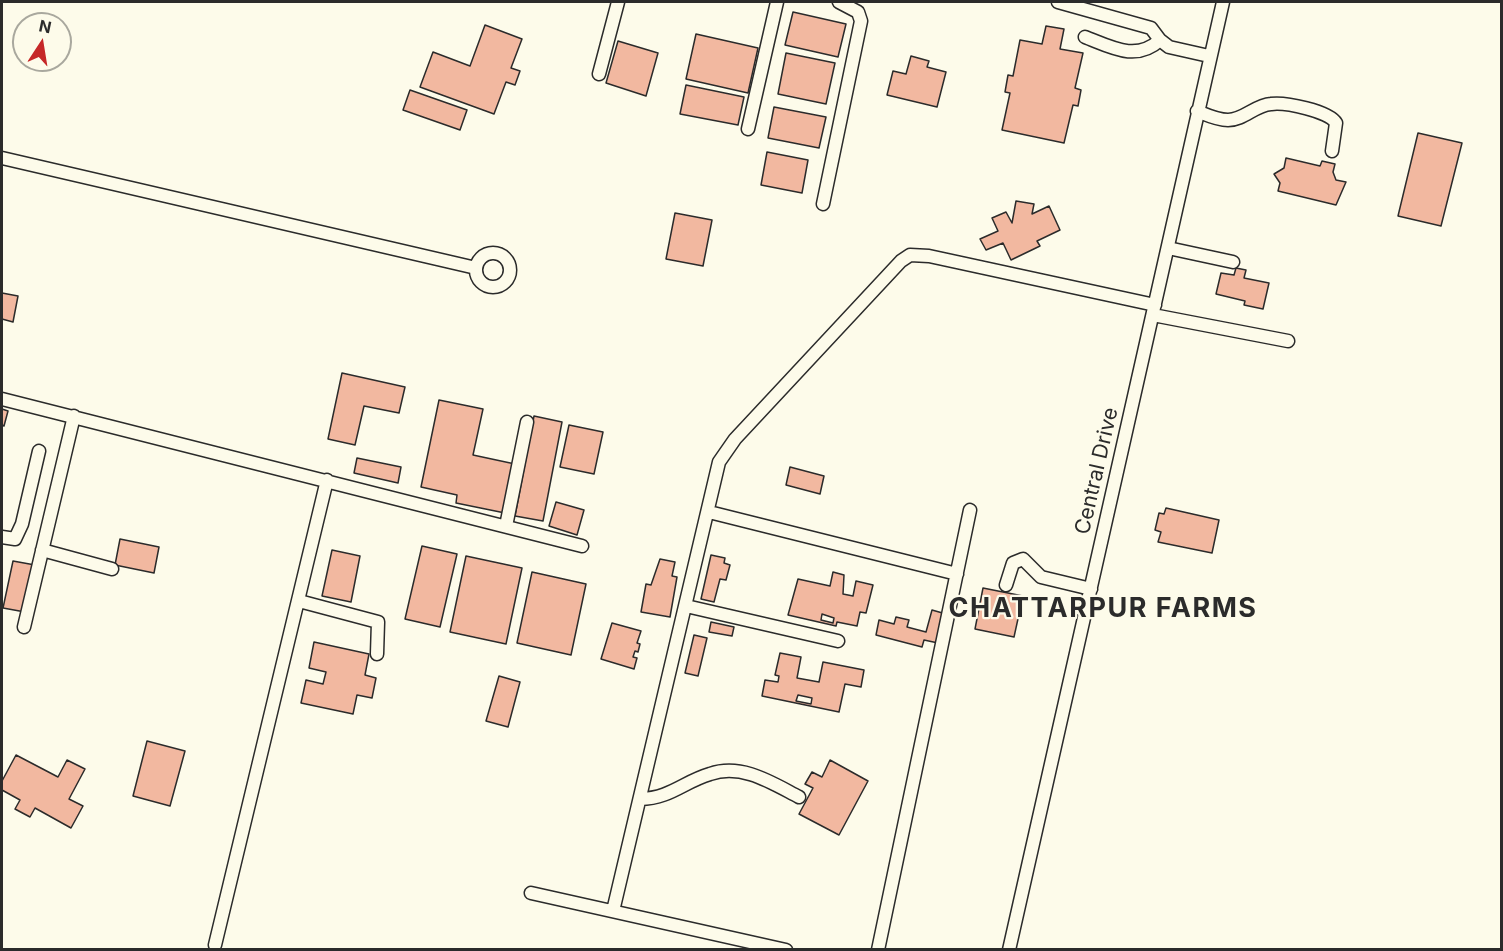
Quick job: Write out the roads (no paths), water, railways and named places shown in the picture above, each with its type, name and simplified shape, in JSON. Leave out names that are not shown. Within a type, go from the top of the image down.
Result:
[{"type":"street","points":[[599,74],[618,2]]},
{"type":"street","points":[[747,129],[777,2]]},
{"type":"street","points":[[823,204],[861,21],[858,12],[839,2]]},
{"type":"street","points":[[1058,2],[1151,28],[1160,40],[1169,46],[1209,56]]},
{"type":"street","name":"Central Drive","points":[[1010,950],[1209,56],[1223,2]]},
{"type":"street","points":[[1085,37],[1128,53],[1144,51],[1160,40]]},
{"type":"street","points":[[1197,111],[1226,120],[1239,119],[1270,104],[1288,105],[1328,115],[1336,123],[1332,151]]},
{"type":"street","points":[[2,158],[476,268]]},
{"type":"street","points":[[1168,248],[1233,262]]},
{"type":"street","points":[[613,911],[719,462],[724,453],[901,261],[910,255],[929,256],[1288,341]]},
{"type":"street","points":[[2,399],[582,546]]},
{"type":"street","points":[[24,627],[74,416]]},
{"type":"street","points":[[506,526],[527,422]]},
{"type":"street","points":[[2,537],[15,539],[22,524],[39,451]]},
{"type":"street","points":[[215,945],[327,480]]},
{"type":"street","points":[[878,950],[970,510]]},
{"type":"street","points":[[709,512],[957,574]]},
{"type":"street","points":[[42,550],[112,569]]},
{"type":"street","points":[[1006,585],[1013,563],[1023,559],[1041,577],[1091,589]]},
{"type":"street","points":[[298,601],[378,622],[377,654]]},
{"type":"street","points":[[686,606],[838,641]]},
{"type":"street","points":[[640,799],[667,795],[709,774],[738,771],[762,778],[799,797]]},
{"type":"street","points":[[531,893],[786,950]]},
{"type":"district","name":"CHATTARPUR FARMS","points":[[1103,609]]}]
